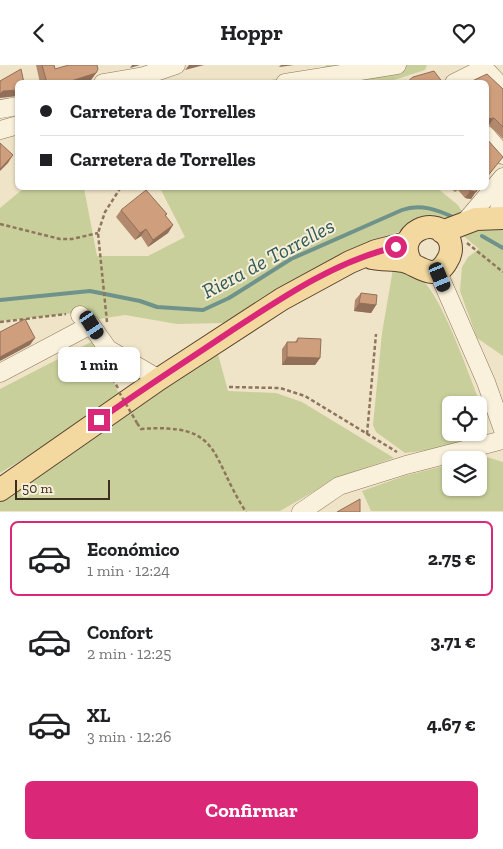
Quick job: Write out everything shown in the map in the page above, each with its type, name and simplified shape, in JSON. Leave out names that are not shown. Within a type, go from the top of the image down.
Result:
[{"type":"main road","points":[[410,253],[426,271],[454,247],[500,218]]},
{"type":"main road","points":[[0,490],[159,379],[282,299],[331,271],[364,257],[404,261],[410,253],[412,235],[420,229],[429,227],[442,232],[454,247]]},
{"type":"main road","points":[[0,477],[42,459]]},
{"type":"street","points":[[121,80],[144,76],[176,65]]},
{"type":"street","points":[[304,80],[398,65]]},
{"type":"street","points":[[460,80],[484,69],[503,89]]},
{"type":"street","points":[[0,109],[15,106]]},
{"type":"street","points":[[0,130],[15,126]]},
{"type":"street","points":[[489,139],[503,155]]},
{"type":"street","points":[[503,177],[454,247],[486,382],[503,430]]},
{"type":"street","points":[[500,218],[503,197]]},
{"type":"street","points":[[0,373],[42,350],[81,322],[92,325],[108,349],[159,379]]},
{"type":"street","points":[[301,511],[339,486],[406,465],[503,440]]},
{"type":"path","points":[[106,306],[98,233],[105,211],[119,190]]},
{"type":"path","points":[[0,224],[60,239],[72,239],[98,233]]},
{"type":"path","points":[[454,247],[503,272]]},
{"type":"path","points":[[0,322],[55,315],[81,322]]},
{"type":"path","points":[[367,434],[376,334]]},
{"type":"path","points":[[122,377],[114,381],[141,429],[180,429],[204,439],[213,449],[230,485],[246,511]]},
{"type":"path","points":[[229,387],[280,388],[305,396],[400,454],[406,465]]},
{"type":"green space","points":[[327,65],[427,65],[425,70],[394,80],[271,80],[314,72]]},
{"type":"green space","points":[[22,190],[84,190],[97,256],[148,256],[185,237],[161,190],[439,190],[458,205],[461,210],[503,209],[503,356],[477,338],[460,291],[462,267],[468,257],[479,249],[447,222],[433,217],[338,258],[224,323],[177,324],[125,315],[99,319],[75,313],[0,321],[0,208]]},
{"type":"green space","points":[[393,269],[415,275],[421,279],[438,303],[478,396],[442,396],[442,441],[459,441],[449,446],[405,453],[376,432],[373,425],[382,333]]},
{"type":"green space","points":[[95,340],[119,394],[53,441],[0,473],[0,389]]},
{"type":"green space","points":[[218,354],[228,391],[276,393],[302,402],[394,458],[339,477],[280,511],[0,511],[0,494]]},
{"type":"green space","points":[[487,457],[503,462],[503,511],[371,511],[362,491],[404,476],[442,466],[442,496],[487,496]]},
{"type":"building","points":[[42,65],[54,65],[55,69],[69,65],[97,65],[96,73],[74,80],[46,80]]},
{"type":"building","points":[[21,69],[23,80],[15,80],[15,90],[3,91],[0,94],[0,81]]},
{"type":"building","points":[[434,71],[441,80],[409,80],[413,77]]},
{"type":"building","points":[[487,74],[503,89],[503,127],[494,118],[489,119],[489,80],[474,80]]},
{"type":"building","points":[[489,141],[503,157],[489,174]]},
{"type":"building","points":[[0,143],[13,155],[0,169]]},
{"type":"building","points":[[146,190],[167,214],[165,215],[173,225],[153,240],[146,229],[140,233],[121,210]]},
{"type":"building","points":[[361,293],[377,295],[376,305],[359,303]]},
{"type":"building","points":[[25,319],[35,338],[0,357],[0,332]]},
{"type":"building","points":[[298,338],[321,339],[320,358],[287,357],[287,342],[297,342]]},
{"type":"building","points":[[360,499],[360,512],[337,512]]},
{"type":"waterway","name":"Riera de Torrelles","points":[[0,300],[90,291],[140,301],[157,307],[203,310],[229,298],[291,259],[402,210],[422,207],[436,210],[455,218]]},
{"type":"waterway","name":"Riera de Torrelles","points":[[482,236],[503,248]]},
{"type":"route","points":[[99,420],[194,355],[297,290],[350,262],[376,251],[396,247]]}]
